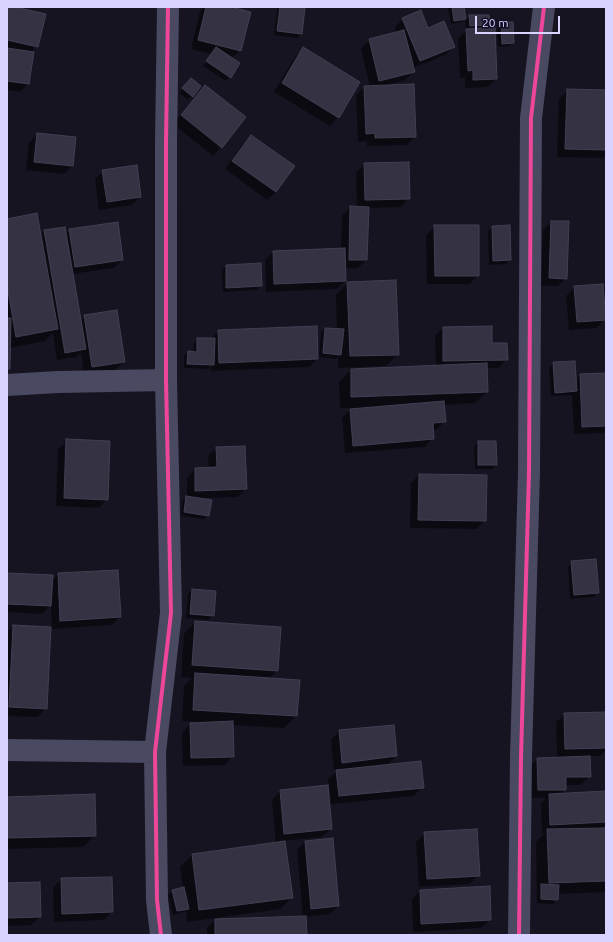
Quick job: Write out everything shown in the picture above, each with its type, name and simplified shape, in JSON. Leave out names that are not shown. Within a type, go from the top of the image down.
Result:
[{"type":"street","points":[[161,935],[157,900],[155,752],[171,614],[166,380],[166,143],[168,7]]},
{"type":"street","points":[[519,935],[521,757],[529,472],[531,118],[544,7]]},
{"type":"street","points":[[7,385],[58,382],[166,380]]},
{"type":"street","points":[[7,750],[155,752]]},
{"type":"building","points":[[7,7],[15,7],[46,14],[38,47],[7,40]]},
{"type":"building","points":[[206,7],[231,7],[251,12],[241,51],[198,40]]},
{"type":"building","points":[[280,7],[305,8],[302,34],[277,31]]},
{"type":"building","points":[[452,7],[464,7],[466,19],[454,21]]},
{"type":"building","points":[[421,10],[428,28],[444,21],[455,47],[420,61],[402,18]]},
{"type":"building","points":[[469,15],[489,15],[490,25],[470,26]]},
{"type":"building","points":[[501,22],[513,22],[514,43],[502,44]]},
{"type":"building","points":[[495,27],[497,79],[473,80],[473,70],[468,71],[466,29]]},
{"type":"building","points":[[404,30],[415,72],[379,81],[369,39]]},
{"type":"building","points":[[216,47],[240,63],[231,78],[206,61]]},
{"type":"building","points":[[303,47],[360,82],[339,118],[282,83]]},
{"type":"building","points":[[7,48],[34,52],[29,84],[7,81]]},
{"type":"building","points":[[191,78],[201,86],[193,97],[182,88]]},
{"type":"building","points":[[414,84],[416,137],[375,138],[375,133],[366,134],[364,86]]},
{"type":"building","points":[[205,85],[246,117],[222,148],[181,115]]},
{"type":"building","points":[[567,89],[606,90],[606,150],[565,149]]},
{"type":"building","points":[[37,133],[76,137],[73,166],[34,162]]},
{"type":"building","points":[[251,135],[295,166],[276,192],[232,161]]},
{"type":"building","points":[[409,162],[410,199],[365,200],[364,163]]},
{"type":"building","points":[[137,165],[141,197],[107,202],[102,170]]},
{"type":"building","points":[[350,206],[369,207],[367,260],[349,260]]},
{"type":"building","points":[[37,213],[58,329],[16,337],[7,285],[7,219]]},
{"type":"building","points":[[551,221],[569,221],[567,279],[549,278]]},
{"type":"building","points":[[118,222],[123,260],[75,267],[69,229]]},
{"type":"building","points":[[434,225],[479,225],[479,276],[435,276]]},
{"type":"building","points":[[510,225],[511,260],[493,261],[492,226]]},
{"type":"building","points":[[65,227],[86,349],[65,353],[44,230]]},
{"type":"building","points":[[345,248],[346,281],[274,284],[273,251]]},
{"type":"building","points":[[261,263],[262,286],[226,288],[226,265]]},
{"type":"building","points":[[396,280],[399,355],[350,356],[347,282]]},
{"type":"building","points":[[603,284],[606,320],[577,322],[574,286]]},
{"type":"building","points":[[117,310],[125,362],[92,367],[84,315]]},
{"type":"building","points":[[7,318],[11,318],[10,369],[7,369]]},
{"type":"building","points":[[317,326],[318,359],[219,363],[218,330]]},
{"type":"building","points":[[492,326],[492,343],[507,343],[508,360],[443,361],[443,327]]},
{"type":"building","points":[[325,328],[344,329],[341,355],[323,353]]},
{"type":"building","points":[[197,338],[215,338],[214,365],[187,364],[188,351],[197,352]]},
{"type":"building","points":[[575,361],[577,391],[555,393],[553,362]]},
{"type":"building","points":[[487,363],[488,392],[351,397],[351,369]]},
{"type":"building","points":[[606,373],[606,426],[582,427],[580,374]]},
{"type":"building","points":[[444,401],[446,422],[433,423],[434,439],[353,446],[350,409]]},
{"type":"building","points":[[66,439],[110,441],[108,500],[64,498]]},
{"type":"building","points":[[478,441],[496,441],[497,465],[478,465]]},
{"type":"building","points":[[245,446],[247,489],[195,491],[195,468],[217,467],[216,447]]},
{"type":"building","points":[[419,474],[487,475],[486,521],[418,520]]},
{"type":"building","points":[[186,496],[212,500],[209,516],[184,512]]},
{"type":"building","points":[[596,559],[599,593],[574,595],[571,561]]},
{"type":"building","points":[[118,570],[121,617],[60,621],[58,573]]},
{"type":"building","points":[[7,573],[53,575],[51,606],[7,604]]},
{"type":"building","points":[[192,589],[216,591],[214,616],[190,614]]},
{"type":"building","points":[[195,621],[281,627],[278,671],[192,665]]},
{"type":"building","points":[[13,625],[51,627],[47,709],[9,707]]},
{"type":"building","points":[[195,673],[300,680],[297,716],[193,710]]},
{"type":"building","points":[[606,712],[606,748],[565,749],[564,713]]},
{"type":"building","points":[[233,721],[234,757],[191,758],[190,723]]},
{"type":"building","points":[[394,725],[397,756],[342,763],[339,730]]},
{"type":"building","points":[[590,756],[591,777],[566,777],[566,790],[538,790],[537,758]]},
{"type":"building","points":[[421,761],[424,788],[339,796],[336,770]]},
{"type":"building","points":[[328,785],[332,829],[284,834],[280,790]]},
{"type":"building","points":[[606,791],[606,822],[550,825],[549,794]]},
{"type":"building","points":[[95,794],[96,836],[7,838],[7,797]]},
{"type":"building","points":[[606,828],[606,881],[549,883],[547,829]]},
{"type":"building","points":[[477,829],[480,876],[427,879],[424,832]]},
{"type":"building","points":[[333,838],[339,906],[311,909],[305,841]]},
{"type":"building","points":[[285,841],[293,898],[199,910],[192,854]]},
{"type":"building","points":[[112,877],[113,912],[62,914],[61,878]]},
{"type":"building","points":[[40,882],[41,917],[7,918],[7,883]]},
{"type":"building","points":[[541,884],[559,885],[558,900],[541,899]]},
{"type":"building","points":[[490,886],[491,920],[421,924],[420,890]]},
{"type":"building","points":[[184,887],[189,909],[177,911],[172,890]]},
{"type":"building","points":[[306,916],[307,935],[215,935],[215,919]]},
{"type":"cycle path","points":[[161,935],[157,900],[155,752],[171,613],[166,380],[166,143],[168,7]]},
{"type":"cycle path","points":[[519,935],[521,757],[529,472],[531,118],[544,7]]}]
